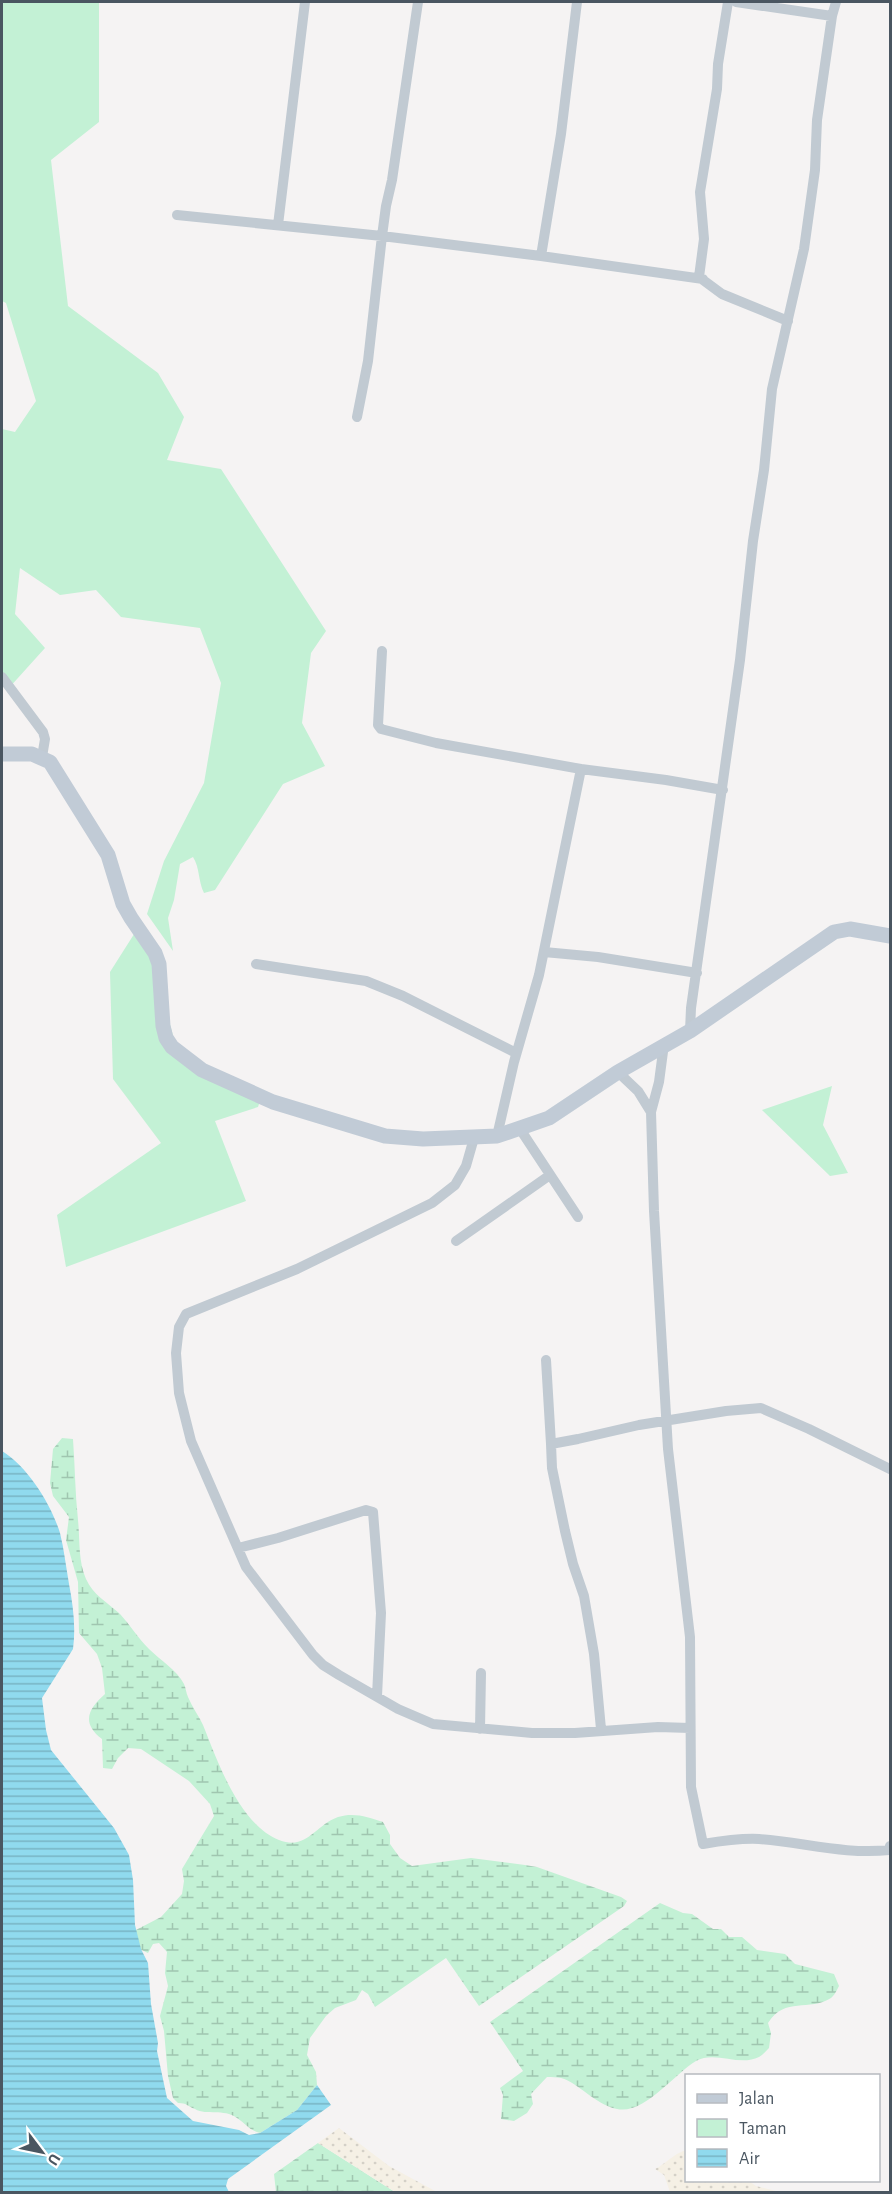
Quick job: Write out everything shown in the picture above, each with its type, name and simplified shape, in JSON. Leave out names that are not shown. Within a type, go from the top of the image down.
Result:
[{"type":"main road","points":[[2,754],[32,754],[42,757],[54,767],[108,855],[123,904],[155,953],[161,976],[163,1026],[166,1038],[181,1055],[202,1070],[273,1102],[385,1136],[413,1138],[497,1136],[549,1118],[618,1072],[690,1031],[834,932],[850,929],[891,936]]},
{"type":"street","points":[[278,225],[305,2]]},
{"type":"street","points":[[357,417],[368,361],[382,236],[418,2]]},
{"type":"street","points":[[541,256],[561,134],[577,2]]},
{"type":"street","points":[[728,2],[718,64],[717,89],[700,192],[705,239],[699,277],[722,294],[788,321]]},
{"type":"street","points":[[736,2],[832,16]]},
{"type":"street","points":[[690,1031],[723,790],[753,541],[765,470],[771,396],[804,249],[812,200],[818,120],[832,16],[836,2]]},
{"type":"street","points":[[177,215],[382,236],[704,279]]},
{"type":"street","points":[[382,651],[378,725],[381,729],[436,743],[581,769],[723,790]]},
{"type":"street","points":[[2,677],[43,732],[45,739],[42,757]]},
{"type":"street","points":[[497,1136],[516,1053],[544,952],[581,769]]},
{"type":"street","points":[[544,952],[616,959],[697,973]]},
{"type":"street","points":[[256,964],[366,981],[403,996],[516,1053]]},
{"type":"street","points":[[664,1044],[659,1082],[651,1112],[654,1210],[666,1421],[690,1637],[691,1787],[703,1844],[725,1840],[758,1839],[831,1848],[890,1851]]},
{"type":"street","points":[[618,1072],[638,1091],[651,1112]]},
{"type":"street","points":[[520,1129],[578,1217]]},
{"type":"street","points":[[474,1138],[466,1166],[458,1179],[445,1194],[432,1203],[297,1269],[195,1310],[182,1319],[176,1353],[178,1381],[189,1435],[246,1567],[318,1660],[330,1670],[406,1713],[433,1724],[532,1733],[575,1733],[601,1729],[658,1726],[690,1728]]},
{"type":"street","points":[[456,1241],[550,1174]]},
{"type":"street","points":[[546,1360],[552,1468],[565,1531],[584,1596],[594,1653],[601,1729]]},
{"type":"street","points":[[551,1444],[666,1421],[754,1408],[768,1410],[891,1469]]},
{"type":"street","points":[[238,1548],[366,1510],[373,1512],[381,1613],[377,1696]]},
{"type":"street","points":[[480,1729],[481,1673]]},
{"type":"green space","points":[[2,2],[99,2],[99,122],[51,160],[68,306],[158,373],[184,417],[167,460],[221,469],[326,631],[311,653],[302,723],[325,766],[283,784],[215,890],[204,893],[193,857],[180,864],[174,900],[168,918],[173,951],[147,914],[164,861],[204,783],[221,683],[200,628],[121,617],[96,590],[60,595],[20,568],[15,614],[45,648],[8,689],[2,681],[2,429],[15,432],[36,401],[6,303],[2,301]]},
{"type":"green space","points":[[136,931],[153,959],[178,1055],[263,1092],[258,1107],[215,1121],[246,1201],[66,1267],[57,1215],[161,1143],[113,1079],[110,972]]},
{"type":"green space","points":[[832,1086],[823,1125],[848,1173],[830,1176],[762,1110]]},
{"type":"green space","points":[[62,1438],[73,1439],[80,1550],[89,1585],[120,1614],[145,1645],[181,1679],[232,1790],[252,1820],[265,1832],[279,1840],[297,1842],[304,1840],[338,1817],[361,1816],[383,1822],[390,1835],[390,1844],[400,1858],[412,1866],[471,1858],[537,1867],[621,1897],[627,1901],[624,1906],[479,2006],[446,1958],[375,2007],[368,1994],[362,1990],[356,2000],[335,2008],[326,2016],[310,2038],[307,2055],[316,2072],[317,2085],[297,2110],[260,2133],[250,2129],[232,2115],[200,2111],[178,2103],[173,2098],[168,2076],[164,2031],[160,2016],[168,1986],[165,1973],[167,1952],[159,1943],[153,1944],[148,1953],[129,1944],[132,1932],[161,1917],[182,1894],[184,1881],[182,1869],[214,1816],[210,1804],[189,1781],[141,1749],[128,1748],[118,1758],[112,1769],[103,1768],[102,1739],[95,1733],[89,1722],[94,1705],[105,1694],[102,1668],[97,1654],[79,1633],[78,1582],[66,1540],[69,1517],[53,1496],[50,1483],[53,1449]]},
{"type":"green space","points":[[660,1903],[683,1913],[692,1914],[713,1929],[721,1929],[729,1937],[742,1937],[757,1950],[785,1954],[795,1964],[834,1974],[839,1986],[832,1997],[823,2002],[790,2007],[775,2015],[768,2023],[771,2033],[769,2048],[760,2056],[751,2060],[703,2058],[687,2067],[638,2106],[617,2109],[594,2098],[568,2081],[547,2077],[531,2094],[533,2104],[527,2113],[514,2121],[501,2119],[503,2095],[500,2088],[523,2071],[490,2022]]},
{"type":"green space","points":[[318,2143],[395,2192],[276,2192],[274,2174]]},
{"type":"sand","points":[[339,2128],[389,2166],[437,2192],[395,2192],[318,2143]]},
{"type":"sand","points":[[685,2150],[685,2182],[750,2182],[756,2186],[780,2192],[670,2192],[664,2175],[655,2169]]},
{"type":"water","points":[[2,1451],[21,1466],[37,1487],[51,1510],[60,1533],[73,1608],[74,1641],[73,1649],[42,1698],[46,1730],[51,1750],[114,1828],[129,1855],[133,1880],[135,1925],[141,1949],[148,1963],[151,2004],[158,2043],[157,2051],[167,2098],[193,2121],[239,2130],[249,2135],[260,2133],[297,2110],[317,2085],[331,2105],[228,2179],[226,2186],[229,2192],[2,2192]]}]
